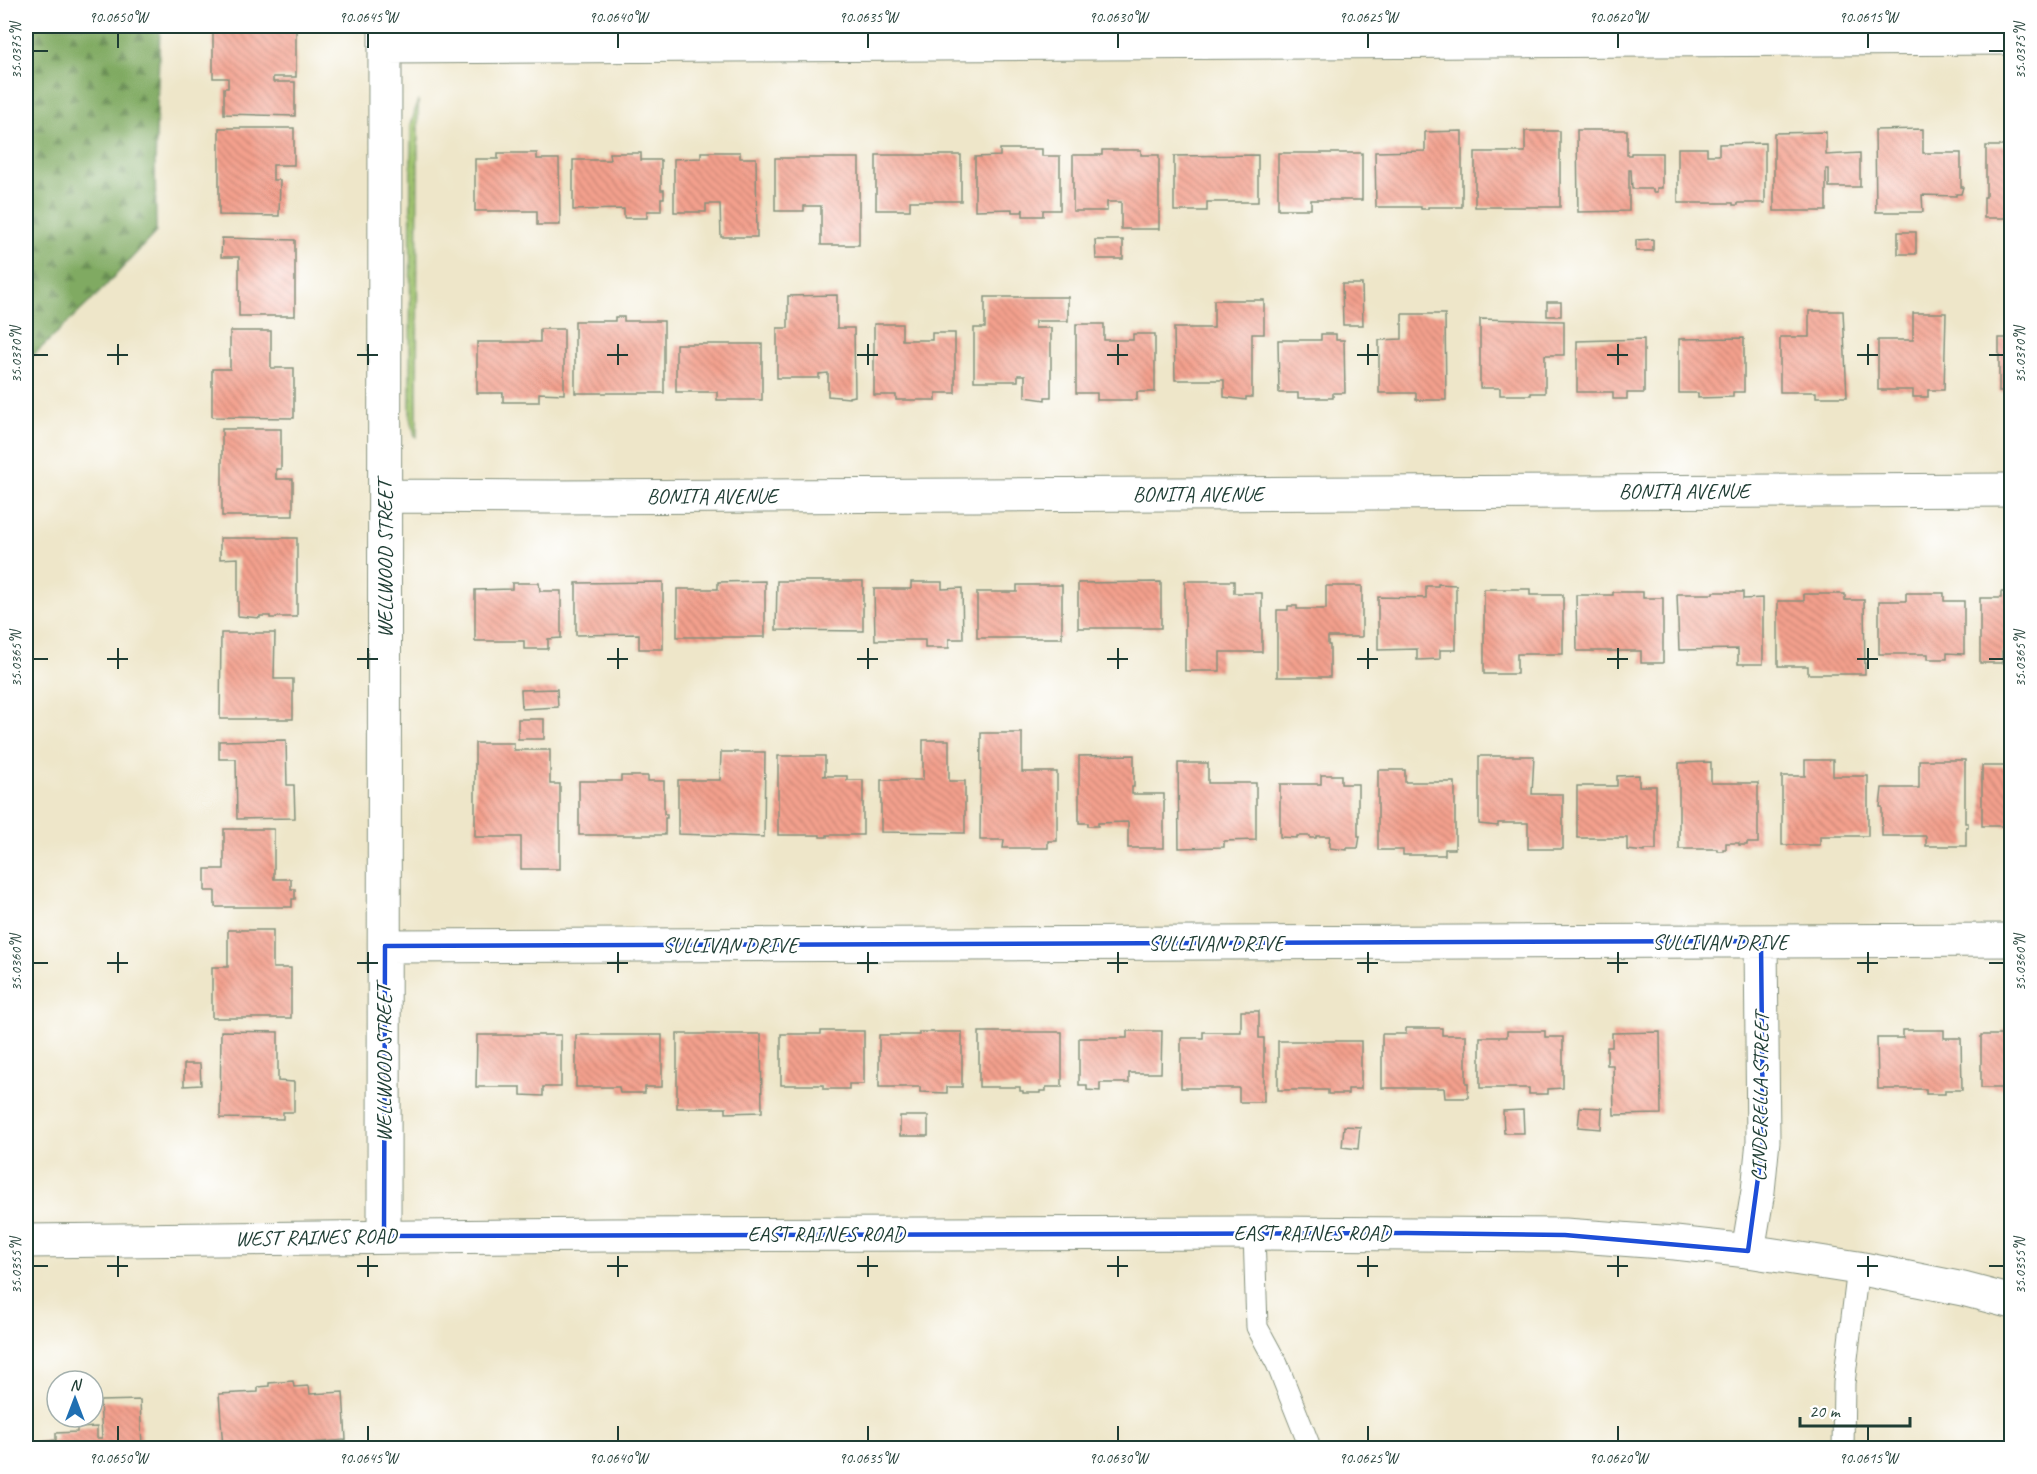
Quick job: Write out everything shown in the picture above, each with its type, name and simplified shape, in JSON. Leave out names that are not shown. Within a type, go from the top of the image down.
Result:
[{"type":"street","points":[[386,36],[2012,39]]},
{"type":"street","name":"WELLWOOD STREET","points":[[384,1236],[386,36]]},
{"type":"street","name":"BONITA AVENUE","points":[[385,496],[2012,490]]},
{"type":"street","name":"SULLIVAN DRIVE","points":[[385,946],[2012,940]]},
{"type":"street","name":"CINDERELLA STREET","points":[[1748,1251],[1758,1191],[1763,1141],[1761,941]]},
{"type":"street","name":"EAST RAINES ROAD","points":[[607,1235],[1254,1233],[1565,1235],[1748,1251],[1858,1268],[1963,1289],[2012,1302]]},
{"type":"street","name":"WEST RAINES ROAD","points":[[26,1241],[607,1235]]},
{"type":"lane","points":[[1254,1233],[1257,1327],[1277,1364],[1308,1442],[1308,1449]]},
{"type":"lane","points":[[1844,1449],[1844,1383],[1858,1268]]},
{"type":"highlighted area","points":[[1761,941],[1763,1141],[1748,1251],[1565,1235],[1406,1233],[384,1236],[385,946]]},
{"type":"green space","points":[[26,26],[160,26],[155,163],[156,232],[96,296],[26,362]]},
{"type":"green space","points":[[418,100],[417,437],[410,413],[411,125]]},
{"type":"building","points":[[213,28],[296,29],[296,77],[273,77],[273,82],[295,82],[295,116],[224,114],[224,88],[228,88],[228,78],[213,78]]},
{"type":"building","points":[[219,128],[294,128],[294,165],[273,165],[273,180],[280,180],[279,216],[219,215]]},
{"type":"building","points":[[1923,129],[1923,153],[1961,153],[1961,187],[1963,187],[1961,194],[1956,194],[1956,196],[1922,195],[1923,212],[1876,212],[1875,130]]},
{"type":"building","points":[[1577,130],[1627,130],[1627,155],[1662,153],[1662,188],[1657,188],[1657,192],[1653,192],[1653,189],[1632,189],[1631,170],[1629,170],[1629,211],[1578,212]]},
{"type":"building","points":[[1462,131],[1462,207],[1421,209],[1421,207],[1376,207],[1375,152],[1425,151],[1425,132]]},
{"type":"building","points":[[1525,131],[1560,131],[1560,207],[1475,207],[1475,152],[1525,152]]},
{"type":"building","points":[[1826,132],[1826,155],[1860,153],[1860,187],[1829,187],[1829,169],[1826,169],[1826,211],[1774,211],[1774,133]]},
{"type":"building","points":[[1765,143],[1765,203],[1733,205],[1733,203],[1678,203],[1678,148],[1707,148],[1707,155],[1719,155],[1719,144]]},
{"type":"building","points":[[1986,146],[2012,146],[2012,218],[1984,218]]},
{"type":"building","points":[[1000,149],[1042,149],[1042,156],[1060,156],[1060,210],[1043,210],[1043,216],[1023,216],[1023,209],[1022,212],[1012,212],[1012,209],[975,210],[975,157],[1000,156]]},
{"type":"building","points":[[1102,150],[1141,150],[1141,155],[1159,155],[1159,229],[1121,229],[1121,202],[1107,202],[1107,211],[1073,211],[1073,155],[1102,155]]},
{"type":"building","points":[[701,152],[740,152],[740,158],[756,158],[757,237],[721,237],[720,204],[706,204],[706,212],[674,212],[674,159],[701,158]]},
{"type":"building","points":[[498,153],[537,153],[537,159],[559,159],[560,225],[537,225],[537,211],[475,211],[475,159],[498,159]]},
{"type":"building","points":[[609,153],[641,153],[641,160],[661,160],[661,190],[664,190],[664,198],[661,198],[661,211],[647,211],[647,218],[624,218],[624,209],[573,210],[573,160],[610,160]]},
{"type":"building","points":[[1278,153],[1362,153],[1362,200],[1311,200],[1311,209],[1278,209]]},
{"type":"building","points":[[876,155],[961,155],[961,201],[910,201],[910,210],[876,210]]},
{"type":"building","points":[[1258,155],[1258,202],[1207,202],[1207,211],[1174,211],[1174,156]]},
{"type":"building","points":[[775,158],[859,158],[859,245],[821,245],[821,206],[804,206],[804,211],[775,211]]},
{"type":"building","points":[[1898,232],[1916,232],[1916,254],[1898,254]]},
{"type":"building","points":[[222,238],[295,240],[295,316],[239,316],[239,257],[221,257]]},
{"type":"building","points":[[1653,239],[1653,251],[1636,251],[1636,240]]},
{"type":"building","points":[[1095,240],[1123,240],[1123,259],[1096,259]]},
{"type":"building","points":[[1342,284],[1362,284],[1363,325],[1343,325]]},
{"type":"building","points":[[837,295],[837,328],[854,328],[855,396],[849,398],[828,396],[828,373],[819,374],[819,378],[777,378],[777,328],[788,328],[788,296]]},
{"type":"building","points":[[985,297],[1068,297],[1068,321],[1035,321],[1035,328],[1051,328],[1051,397],[1045,397],[1045,400],[1025,397],[1025,375],[1018,375],[1018,381],[974,381],[974,328],[985,328]]},
{"type":"building","points":[[1214,300],[1264,300],[1264,334],[1252,334],[1252,397],[1246,397],[1246,400],[1224,397],[1224,380],[1175,380],[1174,328],[1214,328]]},
{"type":"building","points":[[1547,302],[1561,302],[1561,316],[1547,316]]},
{"type":"building","points":[[1809,311],[1843,311],[1847,397],[1816,397],[1816,392],[1780,392],[1780,337],[1809,337]]},
{"type":"building","points":[[1913,313],[1946,313],[1944,390],[1928,390],[1928,397],[1913,397],[1913,390],[1878,390],[1878,340],[1913,340]]},
{"type":"building","points":[[1402,314],[1445,314],[1446,400],[1416,400],[1416,393],[1379,393],[1379,340],[1402,339]]},
{"type":"building","points":[[615,317],[624,317],[624,321],[664,321],[664,393],[575,393],[575,321],[615,321]]},
{"type":"building","points":[[1480,319],[1564,321],[1564,355],[1545,355],[1545,393],[1500,395],[1500,388],[1480,388]]},
{"type":"building","points":[[874,324],[902,324],[902,340],[932,340],[932,333],[955,333],[955,393],[936,393],[936,400],[896,400],[896,395],[874,395]]},
{"type":"building","points":[[1076,324],[1104,324],[1104,340],[1133,340],[1133,334],[1155,334],[1155,392],[1137,392],[1137,400],[1097,400],[1097,393],[1076,393]]},
{"type":"building","points":[[540,329],[564,329],[564,394],[539,393],[539,402],[503,402],[503,393],[477,393],[477,342],[540,342]]},
{"type":"building","points":[[230,331],[271,331],[271,368],[294,368],[294,418],[212,417],[212,369],[230,369]]},
{"type":"building","points":[[1321,334],[1336,334],[1336,340],[1344,340],[1345,393],[1333,393],[1333,398],[1298,398],[1298,393],[1279,393],[1278,340],[1321,340]]},
{"type":"building","points":[[1744,338],[1744,392],[1733,392],[1733,397],[1698,398],[1698,393],[1679,393],[1679,339]]},
{"type":"building","points":[[1999,338],[2012,338],[2012,392],[1999,392]]},
{"type":"building","points":[[1644,339],[1644,393],[1627,393],[1627,399],[1613,399],[1613,392],[1577,392],[1577,341]]},
{"type":"building","points":[[676,344],[762,344],[762,400],[717,400],[717,392],[676,392]]},
{"type":"building","points":[[222,429],[281,429],[281,469],[276,469],[276,479],[293,479],[293,516],[222,516]]},
{"type":"building","points":[[220,538],[297,538],[297,617],[238,616],[238,558],[220,559]]},
{"type":"building","points":[[765,581],[765,637],[677,637],[677,589],[718,589],[718,582]]},
{"type":"building","points":[[777,581],[863,581],[863,631],[776,630]]},
{"type":"building","points":[[1185,581],[1234,581],[1234,593],[1262,593],[1262,652],[1220,652],[1220,671],[1185,671]]},
{"type":"building","points":[[663,582],[663,649],[639,649],[639,634],[576,635],[576,583]]},
{"type":"building","points":[[911,582],[942,582],[942,589],[962,588],[963,639],[949,639],[949,648],[925,648],[925,640],[875,640],[874,589],[911,589]]},
{"type":"building","points":[[1161,582],[1161,628],[1078,628],[1078,583]]},
{"type":"building","points":[[512,583],[539,583],[540,591],[561,591],[561,638],[548,639],[548,649],[524,649],[524,641],[475,641],[475,590],[512,589]]},
{"type":"building","points":[[1438,584],[1456,585],[1456,650],[1440,650],[1440,659],[1417,660],[1417,649],[1378,650],[1378,597],[1426,598],[1426,586],[1438,586]]},
{"type":"building","points":[[1017,585],[1062,585],[1062,638],[977,638],[977,592],[1017,592]]},
{"type":"building","points":[[1326,586],[1362,586],[1362,637],[1328,637],[1330,677],[1277,677],[1277,610],[1288,610],[1288,606],[1297,606],[1297,609],[1326,609]]},
{"type":"building","points":[[1484,589],[1530,589],[1530,595],[1563,595],[1563,654],[1517,654],[1517,674],[1484,674]]},
{"type":"building","points":[[1613,592],[1643,592],[1643,598],[1663,598],[1663,663],[1641,663],[1641,651],[1577,651],[1576,595],[1613,595]]},
{"type":"building","points":[[1713,592],[1743,592],[1743,599],[1763,598],[1763,664],[1738,664],[1738,649],[1679,650],[1677,594],[1713,594]]},
{"type":"building","points":[[2001,592],[2012,592],[2012,651],[2002,651],[2002,663],[1980,663],[1980,598],[2001,598]]},
{"type":"building","points":[[1906,593],[1944,593],[1944,601],[1964,601],[1964,654],[1947,653],[1947,659],[1928,659],[1928,654],[1879,654],[1879,601],[1906,601]]},
{"type":"building","points":[[1804,594],[1845,594],[1845,600],[1864,600],[1865,674],[1808,674],[1808,666],[1778,666],[1778,601],[1804,601]]},
{"type":"building","points":[[221,633],[275,633],[274,679],[293,679],[293,719],[220,719]]},
{"type":"building","points":[[557,689],[558,707],[522,709],[521,690]]},
{"type":"building","points":[[518,719],[544,719],[544,739],[518,739]]},
{"type":"building","points":[[981,733],[1022,733],[1022,772],[1057,772],[1057,841],[1048,841],[1048,848],[1003,848],[1004,840],[980,840]]},
{"type":"building","points":[[286,740],[287,785],[294,785],[295,818],[237,819],[236,759],[219,759],[219,741]]},
{"type":"building","points":[[923,740],[949,740],[949,781],[965,781],[965,833],[881,832],[881,780],[923,780]]},
{"type":"building","points":[[475,743],[514,743],[514,750],[550,750],[550,784],[560,784],[560,869],[521,869],[521,837],[475,837]]},
{"type":"building","points":[[721,752],[765,752],[764,837],[678,834],[678,780],[720,780]]},
{"type":"building","points":[[1134,755],[1132,794],[1164,794],[1164,848],[1128,848],[1128,822],[1098,823],[1098,826],[1079,823],[1079,756]]},
{"type":"building","points":[[778,756],[825,756],[825,775],[823,776],[847,776],[847,780],[863,780],[863,835],[820,837],[820,835],[778,835]]},
{"type":"building","points":[[1479,756],[1534,756],[1532,794],[1563,794],[1563,849],[1528,849],[1528,823],[1498,823],[1498,826],[1479,824]]},
{"type":"building","points":[[1805,760],[1833,760],[1833,776],[1868,776],[1868,836],[1820,836],[1820,845],[1782,845],[1782,776],[1805,776]]},
{"type":"building","points":[[1919,760],[1965,760],[1965,823],[1968,823],[1966,846],[1926,846],[1926,836],[1882,836],[1882,807],[1880,807],[1882,788],[1919,788]]},
{"type":"building","points":[[1711,762],[1711,783],[1758,783],[1758,843],[1739,845],[1739,843],[1726,843],[1726,849],[1723,851],[1679,849],[1679,763]]},
{"type":"building","points":[[1178,763],[1208,763],[1208,783],[1256,783],[1256,840],[1224,841],[1224,847],[1179,848]]},
{"type":"building","points":[[1982,766],[2012,766],[2012,826],[1982,826]]},
{"type":"building","points":[[1378,770],[1405,770],[1405,782],[1455,782],[1455,849],[1445,849],[1445,855],[1403,855],[1403,850],[1378,850]]},
{"type":"building","points":[[1321,775],[1341,775],[1341,784],[1358,784],[1358,836],[1360,836],[1358,848],[1347,848],[1347,850],[1330,848],[1330,836],[1280,837],[1280,784],[1321,784]]},
{"type":"building","points":[[1639,775],[1639,786],[1656,786],[1656,850],[1645,850],[1645,852],[1627,850],[1627,838],[1577,838],[1577,786],[1617,786],[1617,776]]},
{"type":"building","points":[[621,776],[648,776],[648,781],[664,781],[664,814],[667,814],[665,835],[579,835],[579,781],[621,781]]},
{"type":"building","points":[[224,829],[274,829],[274,879],[291,879],[291,889],[295,889],[292,907],[215,907],[215,891],[205,891],[205,869],[224,869]]},
{"type":"building","points":[[228,930],[273,930],[273,968],[291,968],[291,1018],[212,1018],[212,967],[228,967]]},
{"type":"building","points":[[1241,1011],[1259,1011],[1259,1038],[1264,1038],[1264,1102],[1239,1102],[1239,1088],[1181,1088],[1181,1038],[1203,1038],[1203,1032],[1241,1032]]},
{"type":"building","points":[[1406,1028],[1442,1028],[1442,1035],[1466,1035],[1468,1098],[1445,1098],[1444,1088],[1382,1088],[1382,1034],[1406,1034]]},
{"type":"building","points":[[2003,1029],[2012,1029],[2012,1088],[1981,1088],[1981,1035],[2003,1035]]},
{"type":"building","points":[[1903,1030],[1944,1030],[1944,1038],[1961,1038],[1962,1090],[1945,1090],[1945,1094],[1926,1094],[1926,1089],[1878,1089],[1877,1038],[1903,1038]]},
{"type":"building","points":[[221,1031],[278,1032],[278,1081],[294,1082],[294,1112],[283,1112],[283,1119],[220,1118]]},
{"type":"building","points":[[821,1031],[864,1031],[864,1084],[849,1084],[849,1089],[823,1089],[823,1085],[781,1085],[781,1034],[821,1034]]},
{"type":"building","points":[[1127,1031],[1162,1031],[1161,1073],[1129,1073],[1129,1083],[1100,1083],[1100,1091],[1087,1090],[1087,1085],[1079,1085],[1079,1038],[1127,1038]]},
{"type":"building","points":[[1507,1031],[1545,1031],[1545,1037],[1563,1037],[1563,1088],[1548,1089],[1548,1094],[1529,1094],[1529,1088],[1480,1088],[1480,1037],[1507,1037]]},
{"type":"building","points":[[919,1032],[962,1032],[962,1087],[947,1087],[947,1093],[920,1092],[920,1087],[879,1087],[879,1035],[919,1035]]},
{"type":"building","points":[[979,1032],[1062,1032],[1062,1087],[1046,1087],[1046,1091],[1040,1091],[1040,1093],[1023,1093],[1020,1087],[979,1087]]},
{"type":"building","points":[[1660,1032],[1661,1114],[1614,1115],[1613,1065],[1607,1065],[1607,1047],[1612,1047],[1612,1033]]},
{"type":"building","points":[[677,1034],[761,1034],[762,1112],[726,1113],[726,1108],[677,1108]]},
{"type":"building","points":[[477,1035],[561,1035],[561,1087],[543,1087],[543,1096],[521,1095],[521,1087],[476,1087]]},
{"type":"building","points":[[576,1035],[662,1035],[662,1087],[645,1087],[645,1093],[620,1093],[619,1087],[576,1087]]},
{"type":"building","points":[[1278,1041],[1361,1041],[1361,1089],[1348,1089],[1348,1094],[1328,1094],[1328,1090],[1278,1090]]},
{"type":"building","points":[[184,1064],[200,1064],[201,1085],[184,1086]]},
{"type":"building","points":[[1580,1107],[1602,1108],[1601,1129],[1578,1127]]},
{"type":"building","points":[[1523,1110],[1524,1133],[1504,1133],[1503,1111]]},
{"type":"building","points":[[900,1116],[928,1116],[928,1136],[900,1136]]},
{"type":"building","points":[[1344,1126],[1360,1127],[1358,1149],[1342,1147]]},
{"type":"building","points":[[293,1381],[294,1387],[309,1386],[310,1394],[343,1392],[346,1440],[312,1443],[312,1448],[223,1448],[219,1394],[258,1392],[258,1387],[269,1386],[269,1383]]},
{"type":"building","points":[[140,1400],[142,1448],[39,1448],[38,1442],[56,1440],[56,1433],[77,1432],[77,1429],[97,1429],[97,1438],[102,1438],[102,1429],[105,1429],[105,1401]]}]
